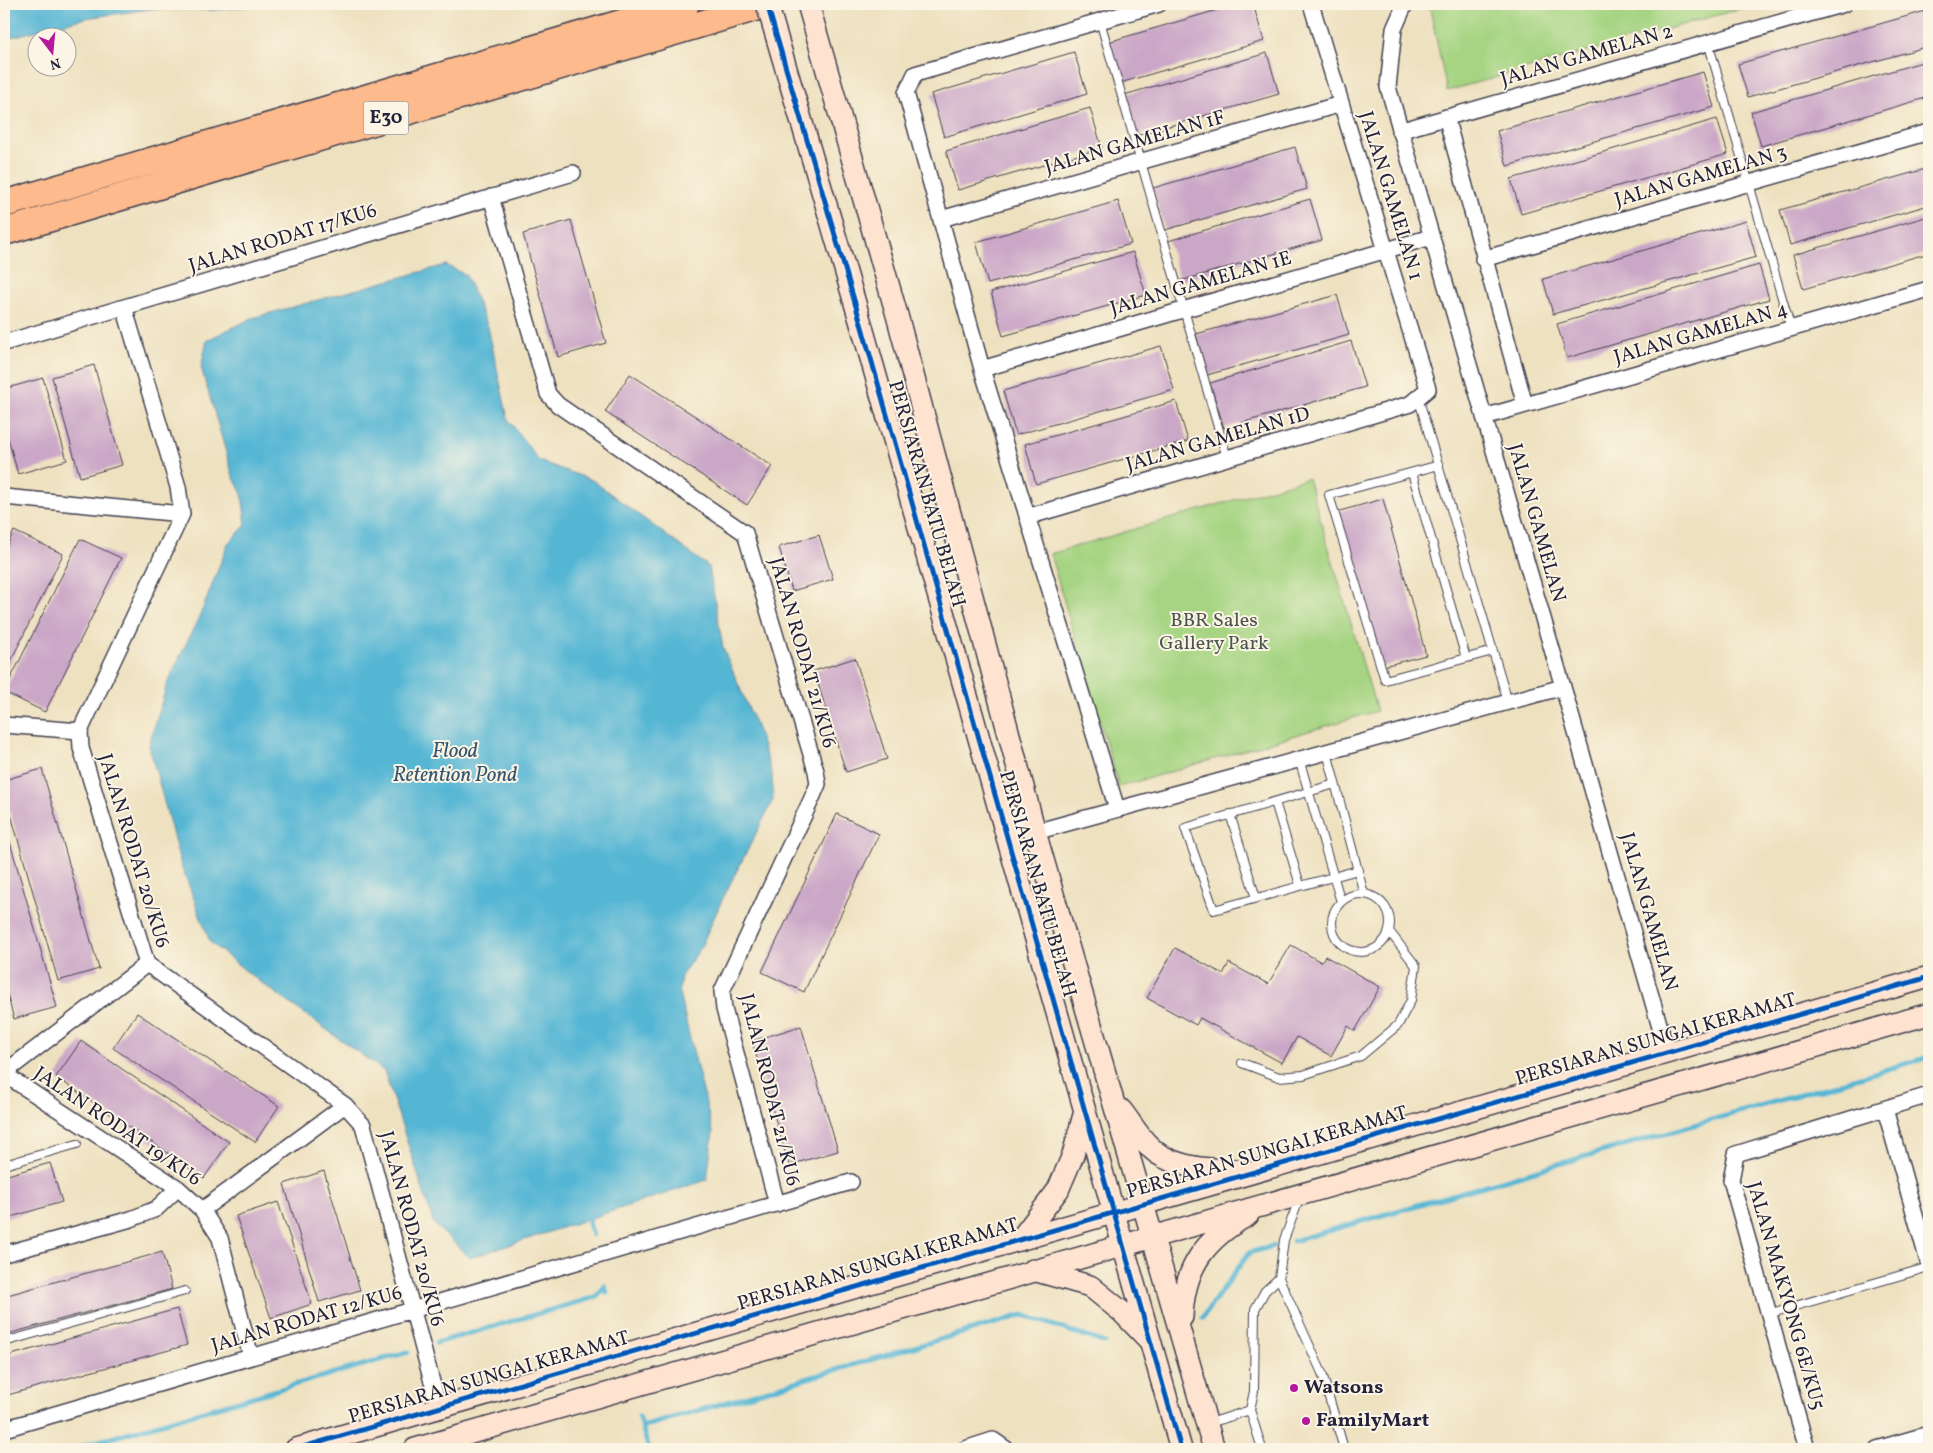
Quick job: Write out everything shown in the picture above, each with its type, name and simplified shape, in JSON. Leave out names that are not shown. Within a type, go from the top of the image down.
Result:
[{"type":"highway","name":"E30","points":[[4,204],[686,4]]},
{"type":"highway","name":"E30","points":[[4,232],[767,4]]},
{"type":"street","name":"PERSIARAN BATU BELAH","points":[[767,4],[862,327],[1181,1449]]},
{"type":"street","name":"PERSIARAN BATU BELAH","points":[[808,4],[897,315],[1035,832],[1214,1449]]},
{"type":"street","points":[[1117,809],[982,369],[906,93],[915,74],[1159,4]]},
{"type":"street","name":"JALAN GAMELAN 1","points":[[1311,4],[1428,389],[1418,397]]},
{"type":"street","name":"JALAN GAMELAN","points":[[1405,4],[1394,29],[1388,87],[1563,686],[1667,1052]]},
{"type":"street","name":"JALAN GAMELAN 2","points":[[1400,130],[1844,4]]},
{"type":"street","name":"JALAN GAMELAN 1F","points":[[941,219],[1341,104]]},
{"type":"street","points":[[1446,117],[1525,405]]},
{"type":"street","name":"JALAN GAMELAN 3","points":[[1484,259],[1929,132]]},
{"type":"street","name":"JALAN RODAT 17/KU6","points":[[4,343],[573,173]]},
{"type":"street","name":"JALAN RODAT 21/KU6","points":[[491,197],[548,394],[558,405],[745,533],[816,771],[818,784],[722,991],[724,1009],[777,1204]]},
{"type":"street","name":"JALAN GAMELAN 1E","points":[[982,369],[1431,237]]},
{"type":"street","name":"JALAN GAMELAN 4","points":[[1484,417],[1929,289]]},
{"type":"street","points":[[4,496],[182,514],[178,487],[124,308]]},
{"type":"street","name":"JALAN GAMELAN 1D","points":[[1027,516],[1410,404],[1418,397]]},
{"type":"street","name":"JALAN RODAT 20/KU6","points":[[182,514],[80,731],[80,748],[147,964],[345,1104],[363,1125],[439,1408]]},
{"type":"street","points":[[991,779],[1014,823],[1024,830],[1035,832],[1563,686]]},
{"type":"street","points":[[4,725],[80,731]]},
{"type":"street","points":[[4,1073],[147,964]]},
{"type":"street","name":"PERSIARAN SUNGAI KERAMAT","points":[[296,1449],[1929,977]]},
{"type":"street","points":[[416,1449],[1123,1244],[1929,1014]]},
{"type":"street","name":"JALAN RODAT 19/KU6","points":[[4,1073],[178,1188],[202,1210],[220,1238],[250,1357]]},
{"type":"street","points":[[1929,1095],[1885,1109],[1929,1266]]},
{"type":"street","points":[[1112,1098],[1148,1146],[1172,1160],[1199,1170],[1258,1171]]},
{"type":"street","points":[[202,1210],[345,1104]]},
{"type":"street","name":"JALAN MAKYONG 6E/KU5","points":[[1806,1449],[1730,1180],[1736,1154],[1885,1109]]},
{"type":"street","points":[[1020,1240],[1058,1190],[1073,1155],[1085,1111]]},
{"type":"street","name":"JALAN RODAT 12/KU6","points":[[4,1429],[851,1182]]},
{"type":"street","points":[[4,1254],[131,1219],[156,1209],[178,1188]]},
{"type":"street","points":[[1181,1333],[1183,1292],[1200,1253],[1230,1225],[1270,1202]]},
{"type":"street","points":[[1033,1270],[1090,1286],[1122,1312],[1151,1342]]},
{"type":"street","points":[[1877,1449],[1929,1434]]},
{"type":"street","points":[[965,1449],[993,1440],[1006,1449]]},
{"type":"lane","points":[[1100,21],[1227,458]]},
{"type":"lane","points":[[1708,42],[1791,329]]},
{"type":"lane","points":[[1418,397],[1508,702]]},
{"type":"lane","points":[[1439,465],[1329,495],[1385,680],[1493,650]]},
{"type":"lane","points":[[1412,472],[1466,658]]},
{"type":"lane","points":[[1327,752],[1364,894]]},
{"type":"lane","points":[[1299,759],[1341,902]]},
{"type":"lane","points":[[1336,784],[1185,828],[1214,910],[1334,875],[1358,870]]},
{"type":"lane","points":[[1275,802],[1300,885]]},
{"type":"lane","points":[[1230,814],[1256,898]]},
{"type":"lane","points":[[1364,894],[1374,897],[1388,911],[1389,931],[1385,940],[1370,951],[1360,952],[1342,945],[1332,929],[1335,910],[1341,902],[1348,897],[1364,894]]},
{"type":"lane","points":[[1242,1063],[1279,1077],[1303,1075],[1361,1056],[1398,1025],[1411,1000],[1416,966],[1389,931]]},
{"type":"lane","points":[[4,1165],[78,1144]]},
{"type":"lane","points":[[1301,1193],[1284,1240],[1279,1278],[1322,1373],[1344,1449]]},
{"type":"lane","points":[[1768,1314],[1929,1266]]},
{"type":"lane","points":[[1262,1449],[1250,1410],[1254,1391],[1255,1309],[1265,1291],[1279,1278]]},
{"type":"lane","points":[[4,1342],[185,1291]]},
{"type":"lane","points":[[1207,1424],[1250,1410]]},
{"type":"green space","points":[[1429,4],[1757,4],[1447,91]]},
{"type":"green space","name":"BBR Sales Gallery Park","points":[[1308,478],[1377,711],[1119,787],[1050,554]]},
{"type":"water","points":[[4,4],[268,4],[214,10],[150,9],[86,18],[47,28],[28,28],[28,33],[4,39]]},
{"type":"water","name":"Flood Retention Pond","points":[[446,265],[466,275],[488,327],[508,419],[539,461],[592,480],[709,567],[723,648],[756,726],[772,774],[773,800],[722,900],[700,949],[681,976],[679,993],[713,1132],[707,1180],[470,1258],[434,1224],[384,1071],[252,976],[210,942],[180,862],[149,745],[167,684],[204,606],[228,543],[246,525],[242,494],[233,476],[201,367],[207,340],[252,318]]},
{"type":"building","points":[[1238,4],[1253,4],[1264,41],[1120,83],[1108,42]]},
{"type":"building","points":[[1929,10],[1929,46],[1748,97],[1738,64]]},
{"type":"building","points":[[1074,52],[1087,94],[944,137],[931,94]]},
{"type":"building","points":[[1267,53],[1279,94],[1135,136],[1124,95]]},
{"type":"building","points":[[1929,60],[1929,97],[1761,146],[1751,112]]},
{"type":"building","points":[[1703,72],[1714,107],[1507,166],[1497,131]]},
{"type":"building","points":[[1090,108],[1102,148],[958,190],[946,151]]},
{"type":"building","points":[[1717,119],[1728,154],[1521,214],[1511,179]]},
{"type":"building","points":[[1295,147],[1307,189],[1165,230],[1153,188]]},
{"type":"building","points":[[1929,168],[1929,205],[1790,245],[1780,210]]},
{"type":"building","points":[[1310,199],[1322,240],[1180,281],[1168,241]]},
{"type":"building","points":[[1118,201],[1131,244],[988,284],[976,242]]},
{"type":"building","points":[[1929,216],[1929,253],[1803,289],[1793,255]]},
{"type":"building","points":[[571,220],[606,343],[558,357],[523,234]]},
{"type":"building","points":[[1746,221],[1756,257],[1553,314],[1543,279]]},
{"type":"building","points":[[1133,252],[1146,295],[1003,336],[991,292]]},
{"type":"building","points":[[1759,265],[1769,299],[1567,358],[1557,324]]},
{"type":"building","points":[[1337,295],[1349,335],[1207,375],[1196,334]]},
{"type":"building","points":[[1351,341],[1365,387],[1224,428],[1210,383]]},
{"type":"building","points":[[1161,346],[1174,390],[1016,435],[1003,391]]},
{"type":"building","points":[[94,365],[122,465],[80,477],[52,377]]},
{"type":"building","points":[[630,374],[772,466],[747,505],[605,412]]},
{"type":"building","points":[[43,378],[67,460],[18,474],[4,424],[4,389]]},
{"type":"building","points":[[1176,401],[1188,441],[1036,484],[1025,444]]},
{"type":"building","points":[[1383,499],[1426,655],[1380,667],[1336,512]]},
{"type":"building","points":[[14,531],[63,554],[4,675],[4,552]]},
{"type":"building","points":[[819,535],[833,579],[792,591],[779,547]]},
{"type":"building","points":[[80,539],[121,558],[45,712],[4,692]]},
{"type":"building","points":[[855,658],[887,759],[846,772],[814,671]]},
{"type":"building","points":[[42,769],[99,969],[58,981],[4,790],[4,780]]},
{"type":"building","points":[[837,814],[879,834],[804,992],[762,972]]},
{"type":"building","points":[[4,821],[57,1007],[14,1019],[4,983]]},
{"type":"building","points":[[1291,945],[1321,962],[1325,956],[1380,987],[1355,1031],[1348,1026],[1331,1056],[1297,1037],[1282,1063],[1200,1018],[1196,1025],[1147,998],[1175,948],[1223,974],[1229,963],[1268,984]]},
{"type":"building","points":[[137,1013],[279,1106],[255,1142],[113,1048]]},
{"type":"building","points":[[801,1026],[838,1151],[789,1165],[752,1041]]},
{"type":"building","points":[[81,1041],[229,1142],[204,1178],[56,1077]]},
{"type":"building","points":[[50,1163],[62,1202],[4,1219],[4,1176]]},
{"type":"building","points":[[324,1171],[360,1290],[319,1302],[284,1184]]},
{"type":"building","points":[[278,1202],[312,1304],[271,1318],[236,1216]]},
{"type":"building","points":[[162,1252],[172,1289],[4,1335],[4,1296]]},
{"type":"building","points":[[177,1309],[187,1345],[4,1396],[4,1357]]},
{"type":"waterway","points":[[1293,1241],[1929,1057]]},
{"type":"waterway","points":[[588,1219],[592,1235]]},
{"type":"waterway","points":[[1202,1318],[1249,1253],[1273,1246]]},
{"type":"waterway","points":[[436,1343],[596,1297],[605,1286],[607,1293]]},
{"type":"waterway","points":[[649,1449],[642,1427],[1023,1315],[1105,1343]]},
{"type":"waterway","points":[[72,1449],[408,1352]]},
{"type":"waterway","points":[[639,1417],[642,1427]]},
{"type":"cycle path","points":[[767,4],[862,327],[1181,1449]]},
{"type":"cycle path","points":[[296,1449],[1929,977]]},
{"type":"place","name":"Watsons","points":[[1294,1388]]},
{"type":"place","name":"FamilyMart","points":[[1306,1421]]}]
